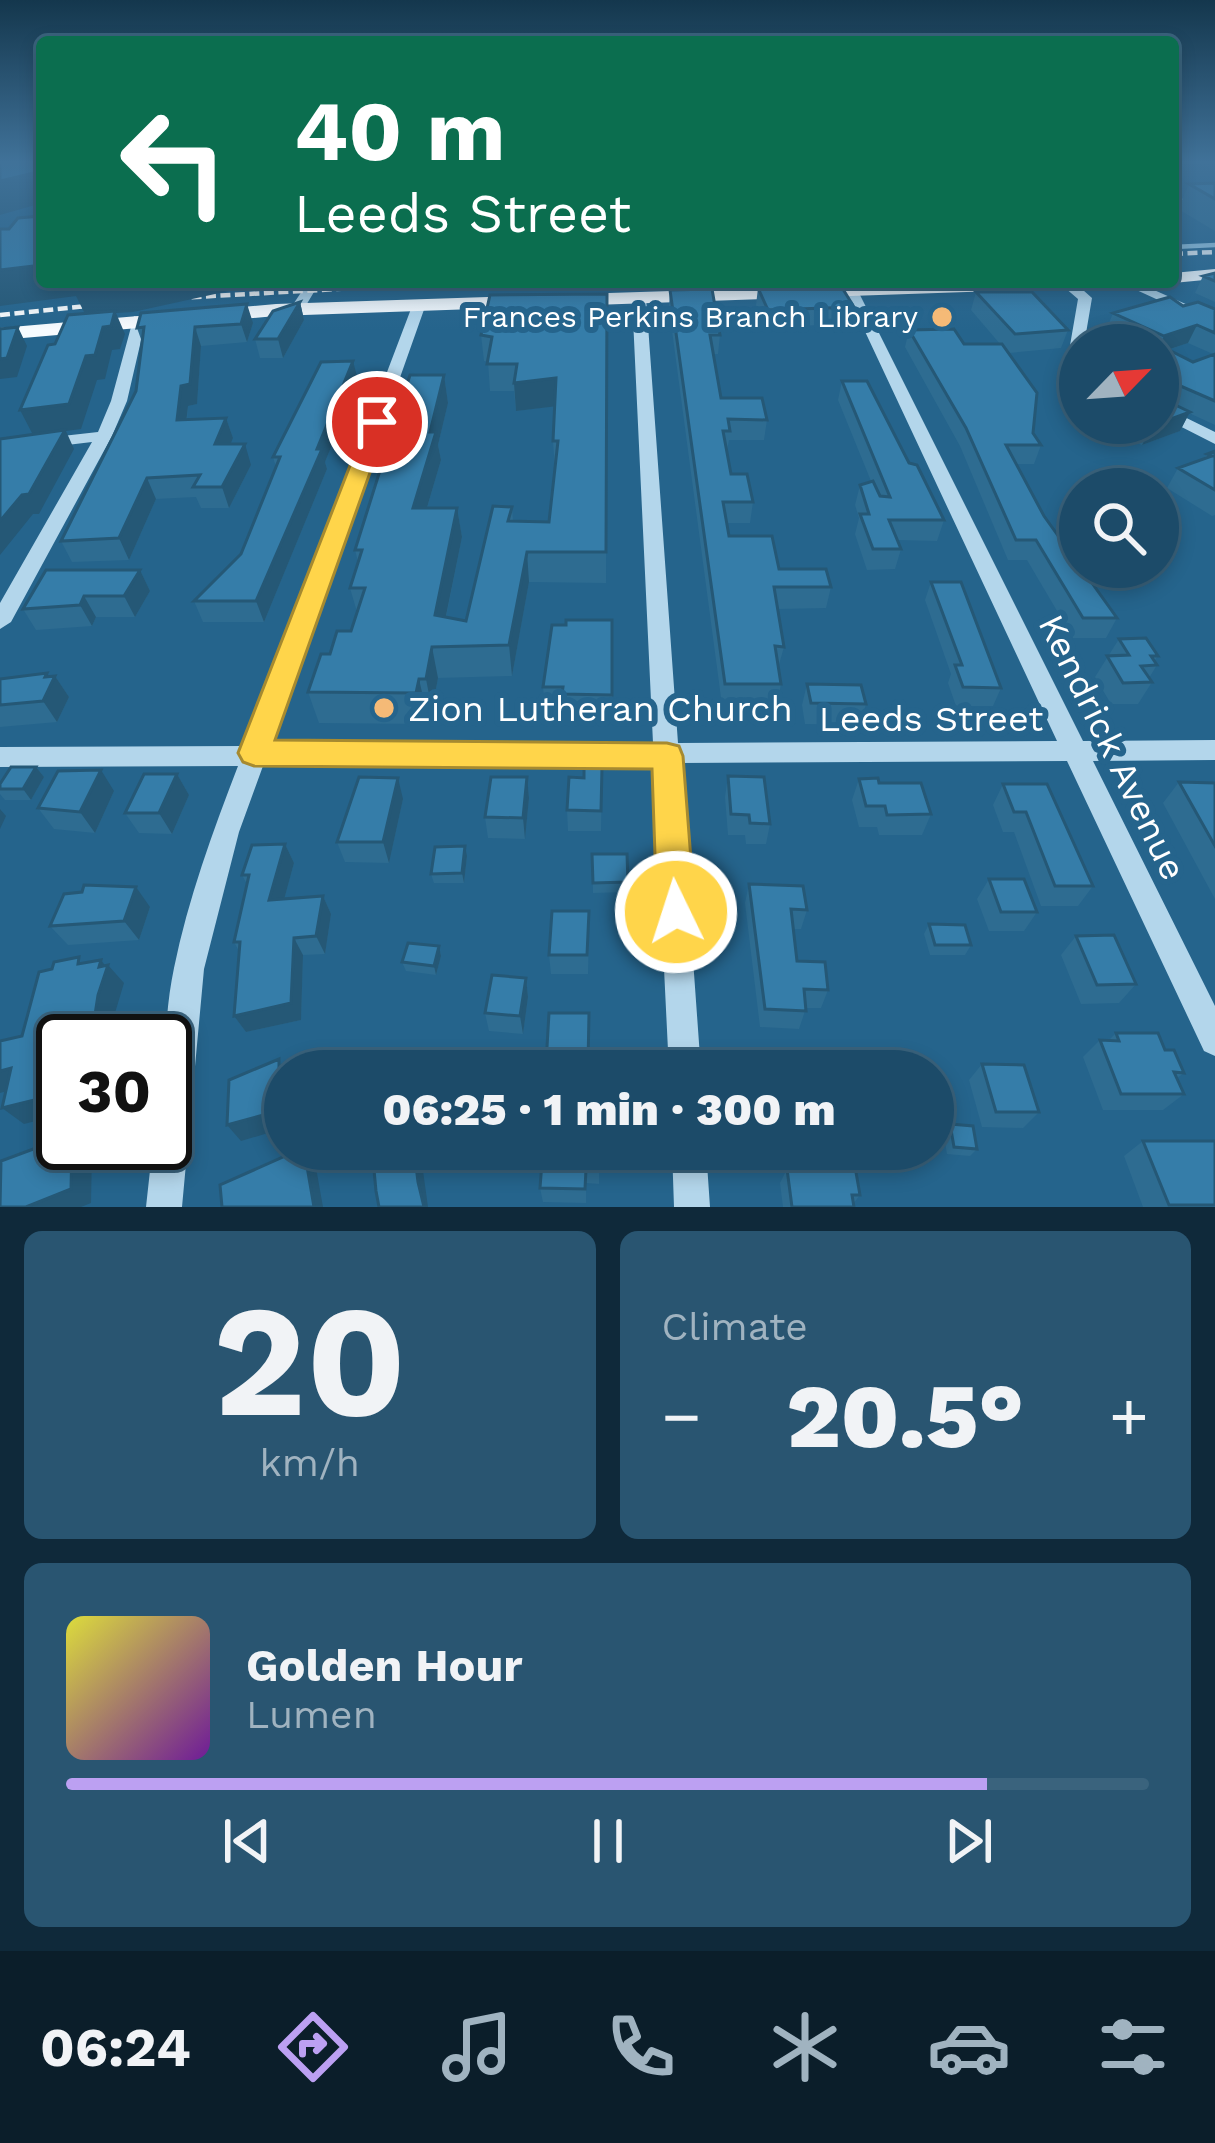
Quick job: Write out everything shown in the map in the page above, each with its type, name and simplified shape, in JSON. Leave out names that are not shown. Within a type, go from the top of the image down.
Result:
[{"type":"main road","points":[[1179,277],[1215,274]]},
{"type":"main road","points":[[0,334],[297,309],[945,288]]},
{"type":"street","points":[[297,309],[310,288]]},
{"type":"street","points":[[1073,288],[1084,298],[1080,324]]},
{"type":"street","points":[[1138,288],[1215,322]]},
{"type":"street","name":"Kendrick Avenue","points":[[852,291],[1215,1040]]},
{"type":"street","points":[[639,297],[684,1050]]},
{"type":"street","points":[[164,1207],[189,969],[226,832],[418,304]]},
{"type":"street","points":[[0,622],[104,436],[119,401],[139,320]]},
{"type":"street","points":[[1179,420],[1215,439]]},
{"type":"street","points":[[0,448],[104,436]]},
{"type":"street","name":"Leeds Street","points":[[0,757],[1215,750]]},
{"type":"street","points":[[690,1170],[692,1207]]},
{"type":"building","points":[[36,217],[36,266],[0,270],[0,229],[9,229],[18,218]]},
{"type":"building","points":[[758,288],[842,288],[854,307],[768,310]]},
{"type":"building","points":[[712,289],[720,335],[710,335],[721,398],[762,398],[767,420],[728,419],[730,431],[723,431],[731,474],[747,474],[753,502],[723,502],[729,536],[772,536],[779,569],[826,569],[831,587],[774,587],[784,647],[775,646],[781,684],[725,684],[670,290]]},
{"type":"building","points":[[976,292],[1032,292],[1062,324],[1059,331],[1015,334]]},
{"type":"building","points":[[607,294],[606,552],[527,552],[509,645],[432,647],[426,679],[419,679],[416,693],[308,692],[321,654],[330,654],[337,631],[351,631],[365,588],[350,588],[362,550],[355,550],[410,375],[444,375],[430,432],[436,432],[413,508],[457,508],[435,615],[466,621],[493,506],[512,507],[508,521],[549,522],[558,441],[553,441],[556,378],[514,383],[517,364],[487,364],[492,337],[481,335],[490,295]]},
{"type":"building","points":[[1170,297],[1183,306],[1198,302],[1215,309],[1215,333],[1197,325],[1179,331],[1179,324],[1137,324],[1113,313]]},
{"type":"building","points":[[300,302],[278,339],[255,339],[273,311]]},
{"type":"building","points":[[247,304],[241,324],[195,327],[190,384],[181,386],[177,420],[226,418],[215,444],[245,444],[222,487],[193,487],[200,475],[147,478],[119,538],[61,541],[136,391],[144,327],[137,328],[141,313]]},
{"type":"building","points":[[115,311],[111,326],[103,327],[95,355],[86,356],[69,404],[20,410],[48,345],[55,344],[68,315]]},
{"type":"building","points":[[18,327],[7,358],[0,359],[0,329]]},
{"type":"building","points":[[954,329],[964,344],[1002,344],[1037,393],[1033,433],[1041,445],[1006,445],[1059,537],[1059,578],[1036,540],[1016,540],[966,428],[909,330]]},
{"type":"building","points":[[1215,354],[1215,401],[1179,385],[1179,355],[1193,362]]},
{"type":"building","points":[[353,361],[317,449],[322,449],[256,601],[194,601],[241,554],[280,457],[273,457],[321,362]]},
{"type":"building","points":[[842,381],[867,381],[944,520],[889,520],[901,549],[873,549],[860,514],[869,514],[860,485],[873,481],[880,496],[890,497]]},
{"type":"building","points":[[65,430],[29,494],[22,495],[0,521],[0,439]]},
{"type":"building","points":[[1215,451],[1215,490],[1178,468],[1212,456],[1207,454]]},
{"type":"building","points":[[46,570],[140,570],[124,596],[84,596],[80,605],[23,609]]},
{"type":"building","points":[[931,582],[961,582],[1001,688],[963,687],[955,665],[962,665]]},
{"type":"building","points":[[1065,588],[1096,588],[1117,618],[1083,618]]},
{"type":"building","points":[[566,620],[612,620],[612,695],[562,694],[563,687],[543,687],[552,625],[566,625]]},
{"type":"building","points":[[1146,638],[1158,656],[1151,656],[1157,665],[1141,666],[1152,682],[1123,683],[1107,656],[1129,655],[1119,639]]},
{"type":"building","points":[[47,673],[45,677],[55,676],[43,701],[0,705],[0,679]]},
{"type":"building","points":[[807,684],[861,685],[866,704],[811,703]]},
{"type":"building","points":[[11,767],[36,767],[23,789],[0,789]]},
{"type":"building","points":[[584,768],[602,768],[601,811],[567,810],[569,777],[584,778]]},
{"type":"building","points":[[101,770],[80,812],[38,808],[58,771]]},
{"type":"building","points":[[144,774],[177,774],[159,813],[125,813]]},
{"type":"building","points":[[728,776],[764,777],[770,824],[750,823],[749,815],[731,814]]},
{"type":"building","points":[[359,777],[398,778],[383,842],[337,842]]},
{"type":"building","points":[[491,777],[527,777],[523,818],[485,817]]},
{"type":"building","points":[[878,778],[879,783],[921,783],[931,814],[887,815],[885,806],[866,806],[859,779]]},
{"type":"building","points":[[1179,782],[1215,783],[1215,846]]},
{"type":"building","points":[[1003,784],[1047,784],[1093,886],[1055,886],[1026,812],[1014,812]]},
{"type":"building","points":[[285,844],[269,900],[323,896],[316,936],[294,938],[291,1003],[234,1016],[240,942],[234,942],[249,875],[242,875],[252,845]]},
{"type":"building","points":[[465,846],[462,873],[431,874],[435,847]]},
{"type":"building","points":[[592,854],[627,854],[628,882],[593,883]]},
{"type":"building","points":[[989,879],[1024,879],[1037,912],[1001,912]]},
{"type":"building","points":[[749,884],[803,886],[807,910],[791,909],[797,961],[825,962],[828,990],[804,989],[806,1011],[765,1009]]},
{"type":"building","points":[[84,885],[136,887],[124,921],[50,926],[64,894],[82,892]]},
{"type":"building","points":[[552,911],[589,911],[587,955],[549,955]]},
{"type":"building","points":[[929,924],[965,925],[971,945],[935,945]]},
{"type":"building","points":[[1114,935],[1136,984],[1097,985],[1076,936]]},
{"type":"building","points":[[408,943],[439,946],[434,966],[402,962]]},
{"type":"building","points":[[79,957],[78,964],[101,960],[99,967],[108,965],[95,1014],[36,1014],[36,1100],[2,1108],[11,1068],[0,1071],[0,1041],[22,1036],[39,972],[52,969],[54,962]]},
{"type":"building","points":[[492,975],[526,978],[520,1016],[485,1013]]},
{"type":"building","points":[[549,1013],[589,1013],[588,1050],[547,1050]]},
{"type":"building","points":[[1116,1033],[1158,1033],[1165,1050],[1174,1050],[1184,1073],[1174,1072],[1184,1094],[1121,1094],[1100,1040],[1119,1041]]},
{"type":"building","points":[[982,1064],[1024,1065],[1039,1112],[996,1112]]},
{"type":"building","points":[[264,1065],[264,1115],[227,1125],[229,1080]]},
{"type":"building","points":[[954,1124],[973,1126],[977,1149],[954,1147]]},
{"type":"building","points":[[1143,1141],[1215,1141],[1215,1205],[1169,1205]]},
{"type":"building","points":[[36,1148],[36,1170],[71,1170],[71,1189],[26,1207],[0,1207],[1,1161]]},
{"type":"building","points":[[264,1165],[264,1170],[308,1170],[314,1207],[222,1207],[220,1185]]},
{"type":"building","points":[[374,1170],[417,1170],[424,1207],[379,1207]]},
{"type":"building","points":[[541,1170],[586,1170],[585,1189],[540,1188]]},
{"type":"building","points":[[787,1170],[856,1170],[860,1195],[852,1195],[854,1207],[792,1207]]},
{"type":"waterway","points":[[1179,247],[1215,245]]},
{"type":"railway","points":[[1179,254],[1215,252]]},
{"type":"railway","points":[[177,298],[356,288]]},
{"type":"railway","points":[[0,315],[117,303]]},
{"type":"place","name":"Frances Perkins Branch Library","points":[[942,317]]},
{"type":"place","name":"Zion Lutheran Church","points":[[384,708]]},
{"type":"route","points":[[377,422],[254,753],[667,756],[676,912]]}]
